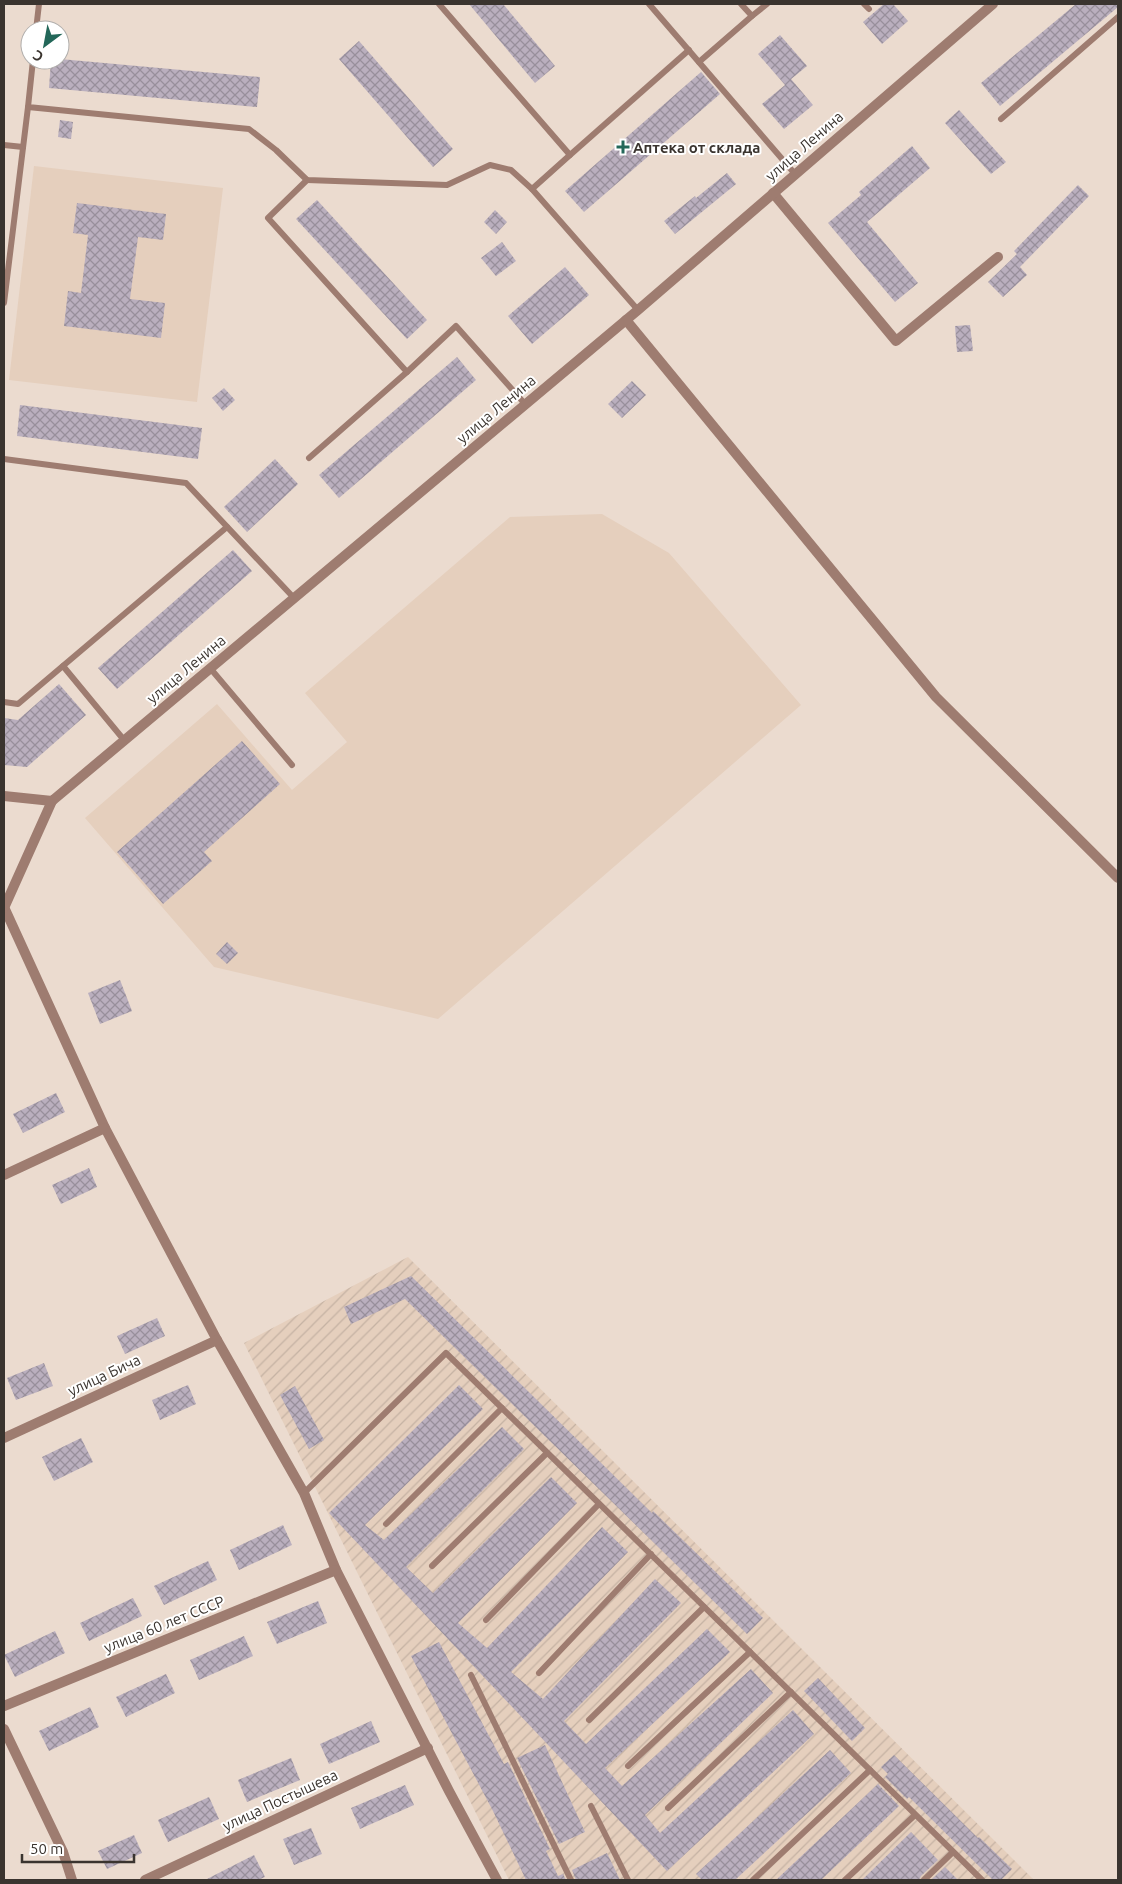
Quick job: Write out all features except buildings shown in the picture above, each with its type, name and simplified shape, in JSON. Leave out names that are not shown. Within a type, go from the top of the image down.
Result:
[{"type":"street","name":"улица Ленина","points":[[52,801],[638,310],[993,4]]},
{"type":"street","points":[[773,193],[896,341],[998,257]]},
{"type":"street","points":[[626,320],[936,697],[1118,878]]},
{"type":"street","points":[[4,796],[52,801],[4,908],[8,930],[105,1128],[217,1340],[304,1493],[336,1570],[449,1791],[497,1880]]},
{"type":"street","points":[[4,1175],[105,1128]]},
{"type":"street","name":"улица Бича","points":[[4,1438],[217,1340]]},
{"type":"street","name":"улица 60 лет СССР","points":[[4,1706],[336,1570]]},
{"type":"street","points":[[4,1729],[63,1852],[72,1880]]},
{"type":"street","name":"улица Постышева","points":[[146,1880],[428,1748]]},
{"type":"lane","points":[[37,20],[39,4]]},
{"type":"lane","points":[[439,4],[570,155]]},
{"type":"lane","points":[[649,4],[795,174]]},
{"type":"lane","points":[[741,4],[752,16]]},
{"type":"lane","points":[[699,62],[767,4]]},
{"type":"lane","points":[[1001,119],[1118,17]]},
{"type":"lane","points":[[532,189],[688,50]]},
{"type":"lane","points":[[4,303],[32,70]]},
{"type":"lane","points":[[28,107],[249,129],[276,150],[307,180],[447,185],[490,164],[511,170],[532,189],[638,310]]},
{"type":"lane","points":[[4,145],[23,147]]},
{"type":"lane","points":[[307,180],[268,218],[406,372]]},
{"type":"lane","points":[[309,458],[456,326],[525,404]]},
{"type":"lane","points":[[4,459],[186,483],[294,598]]},
{"type":"lane","points":[[4,702],[18,704],[227,527]]},
{"type":"lane","points":[[63,666],[124,740]]},
{"type":"lane","points":[[210,668],[292,765]]},
{"type":"lane","points":[[304,1493],[446,1353],[982,1880]]},
{"type":"lane","points":[[386,1524],[502,1408]]},
{"type":"lane","points":[[432,1566],[547,1453]]},
{"type":"lane","points":[[486,1620],[599,1504]]},
{"type":"lane","points":[[539,1673],[651,1554]]},
{"type":"lane","points":[[589,1720],[704,1607]]},
{"type":"lane","points":[[628,1766],[750,1652]]},
{"type":"lane","points":[[471,1675],[571,1880]]},
{"type":"lane","points":[[668,1808],[791,1692]]},
{"type":"lane","points":[[753,1880],[870,1770]]},
{"type":"lane","points":[[591,1806],[628,1880]]},
{"type":"lane","points":[[845,1880],[915,1815]]},
{"type":"lane","points":[[924,1880],[953,1852]]},
{"type":"shaded area","points":[[34,166],[223,188],[197,402],[9,380]]},
{"type":"shaded area","points":[[602,514],[669,553],[801,705],[438,1019],[214,967],[85,818],[217,704],[292,790],[347,742],[305,693],[510,517]]},
{"type":"shaded area","points":[[408,1257],[1034,1880],[509,1880],[244,1343]]},
{"type":"place","name":"Аптека от склада","points":[[623,147]]}]
